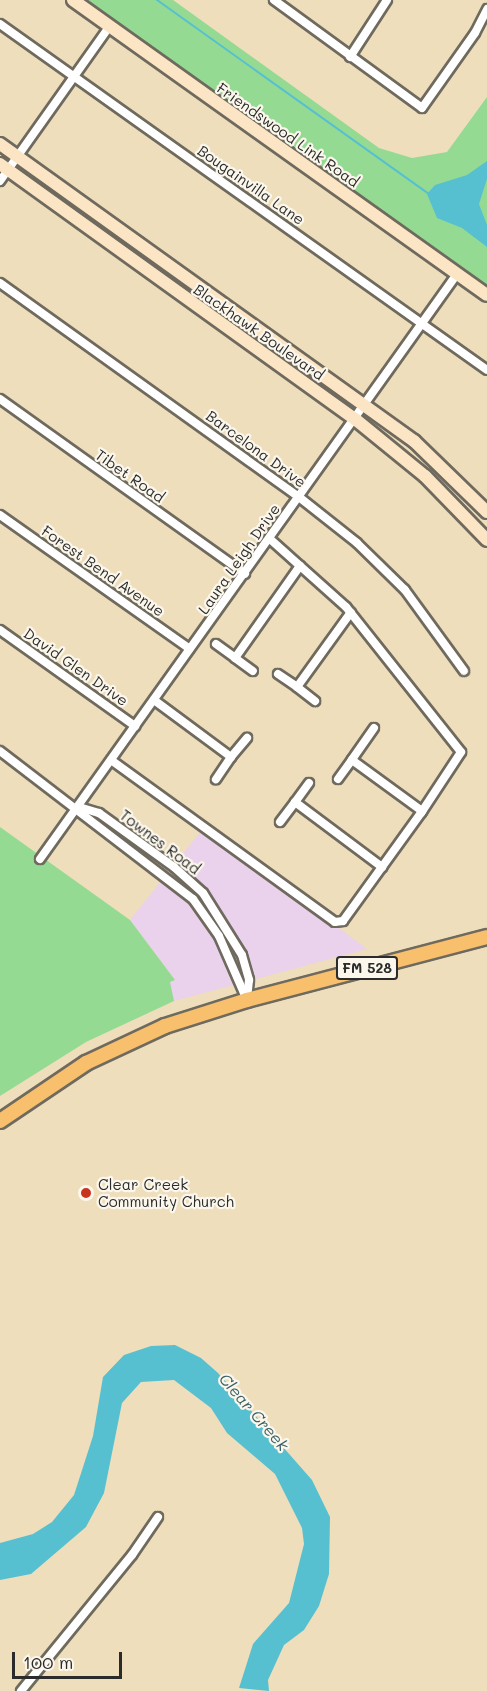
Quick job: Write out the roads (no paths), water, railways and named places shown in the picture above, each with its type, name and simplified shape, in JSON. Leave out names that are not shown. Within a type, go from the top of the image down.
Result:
[{"type":"main road","name":"Friendswood Link Road","points":[[73,0],[487,295]]},
{"type":"main road","name":"Blackhawk Boulevard","points":[[0,144],[414,441],[487,512]]},
{"type":"main road","name":"Blackhawk Boulevard","points":[[4,167],[113,248],[355,419],[426,476],[487,540]]},
{"type":"main road","points":[[113,248],[124,233]]},
{"type":"main road","points":[[195,305],[205,291]]},
{"type":"main road","name":"FM 528","points":[[0,1121],[62,1078],[115,1048],[184,1019],[247,1000],[487,937]]},
{"type":"street","points":[[350,57],[387,0]]},
{"type":"street","points":[[277,1],[422,108],[475,33],[487,9]]},
{"type":"street","name":"Bougainvilla Lane","points":[[0,24],[487,370]]},
{"type":"street","points":[[0,181],[4,167],[18,156],[109,27]]},
{"type":"street","name":"Laura Leigh Drive","points":[[40,859],[458,274]]},
{"type":"street","name":"Barcelona Drive","points":[[0,283],[299,497],[357,543],[405,590],[464,671]]},
{"type":"street","name":"Tibet Road","points":[[0,399],[245,574]]},
{"type":"street","name":"Forest Bend Avenue","points":[[0,514],[190,650]]},
{"type":"street","points":[[111,760],[335,922],[343,921],[382,867],[460,752],[351,612],[270,539]]},
{"type":"street","points":[[235,658],[300,566]]},
{"type":"street","points":[[297,687],[351,612]]},
{"type":"street","name":"David Glen Drive","points":[[0,630],[135,726]]},
{"type":"street","points":[[216,644],[253,671]]},
{"type":"street","points":[[278,674],[315,701]]},
{"type":"street","points":[[154,700],[231,758]]},
{"type":"street","points":[[338,779],[374,728]]},
{"type":"street","points":[[216,779],[247,738]]},
{"type":"street","name":"Townes Road","points":[[0,751],[78,807],[99,813],[174,867],[203,893],[242,955],[249,980],[247,1000]]},
{"type":"street","points":[[352,760],[422,811]]},
{"type":"street","points":[[280,822],[309,783]]},
{"type":"street","points":[[295,802],[382,867]]},
{"type":"street","points":[[21,1691],[132,1555],[158,1517]]},
{"type":"water","points":[[487,161],[487,179],[479,204],[487,225],[487,247],[462,228],[437,218],[427,194],[435,185],[467,175]]},
{"type":"water","points":[[175,1345],[201,1358],[218,1373],[312,1480],[330,1517],[329,1574],[319,1606],[304,1630],[284,1645],[268,1680],[269,1691],[239,1688],[253,1644],[289,1603],[304,1544],[302,1528],[275,1474],[227,1433],[211,1408],[174,1380],[141,1382],[122,1403],[104,1493],[86,1527],[31,1574],[0,1580],[0,1543],[33,1534],[52,1522],[74,1495],[93,1436],[103,1377],[124,1355],[151,1346]]},
{"type":"waterway","points":[[157,0],[428,193]]},
{"type":"place","name":"Clear Creek Community Church","points":[[86,1193]]},
{"type":"water label","name":"Clear Creek","points":[[254,1412]]}]
